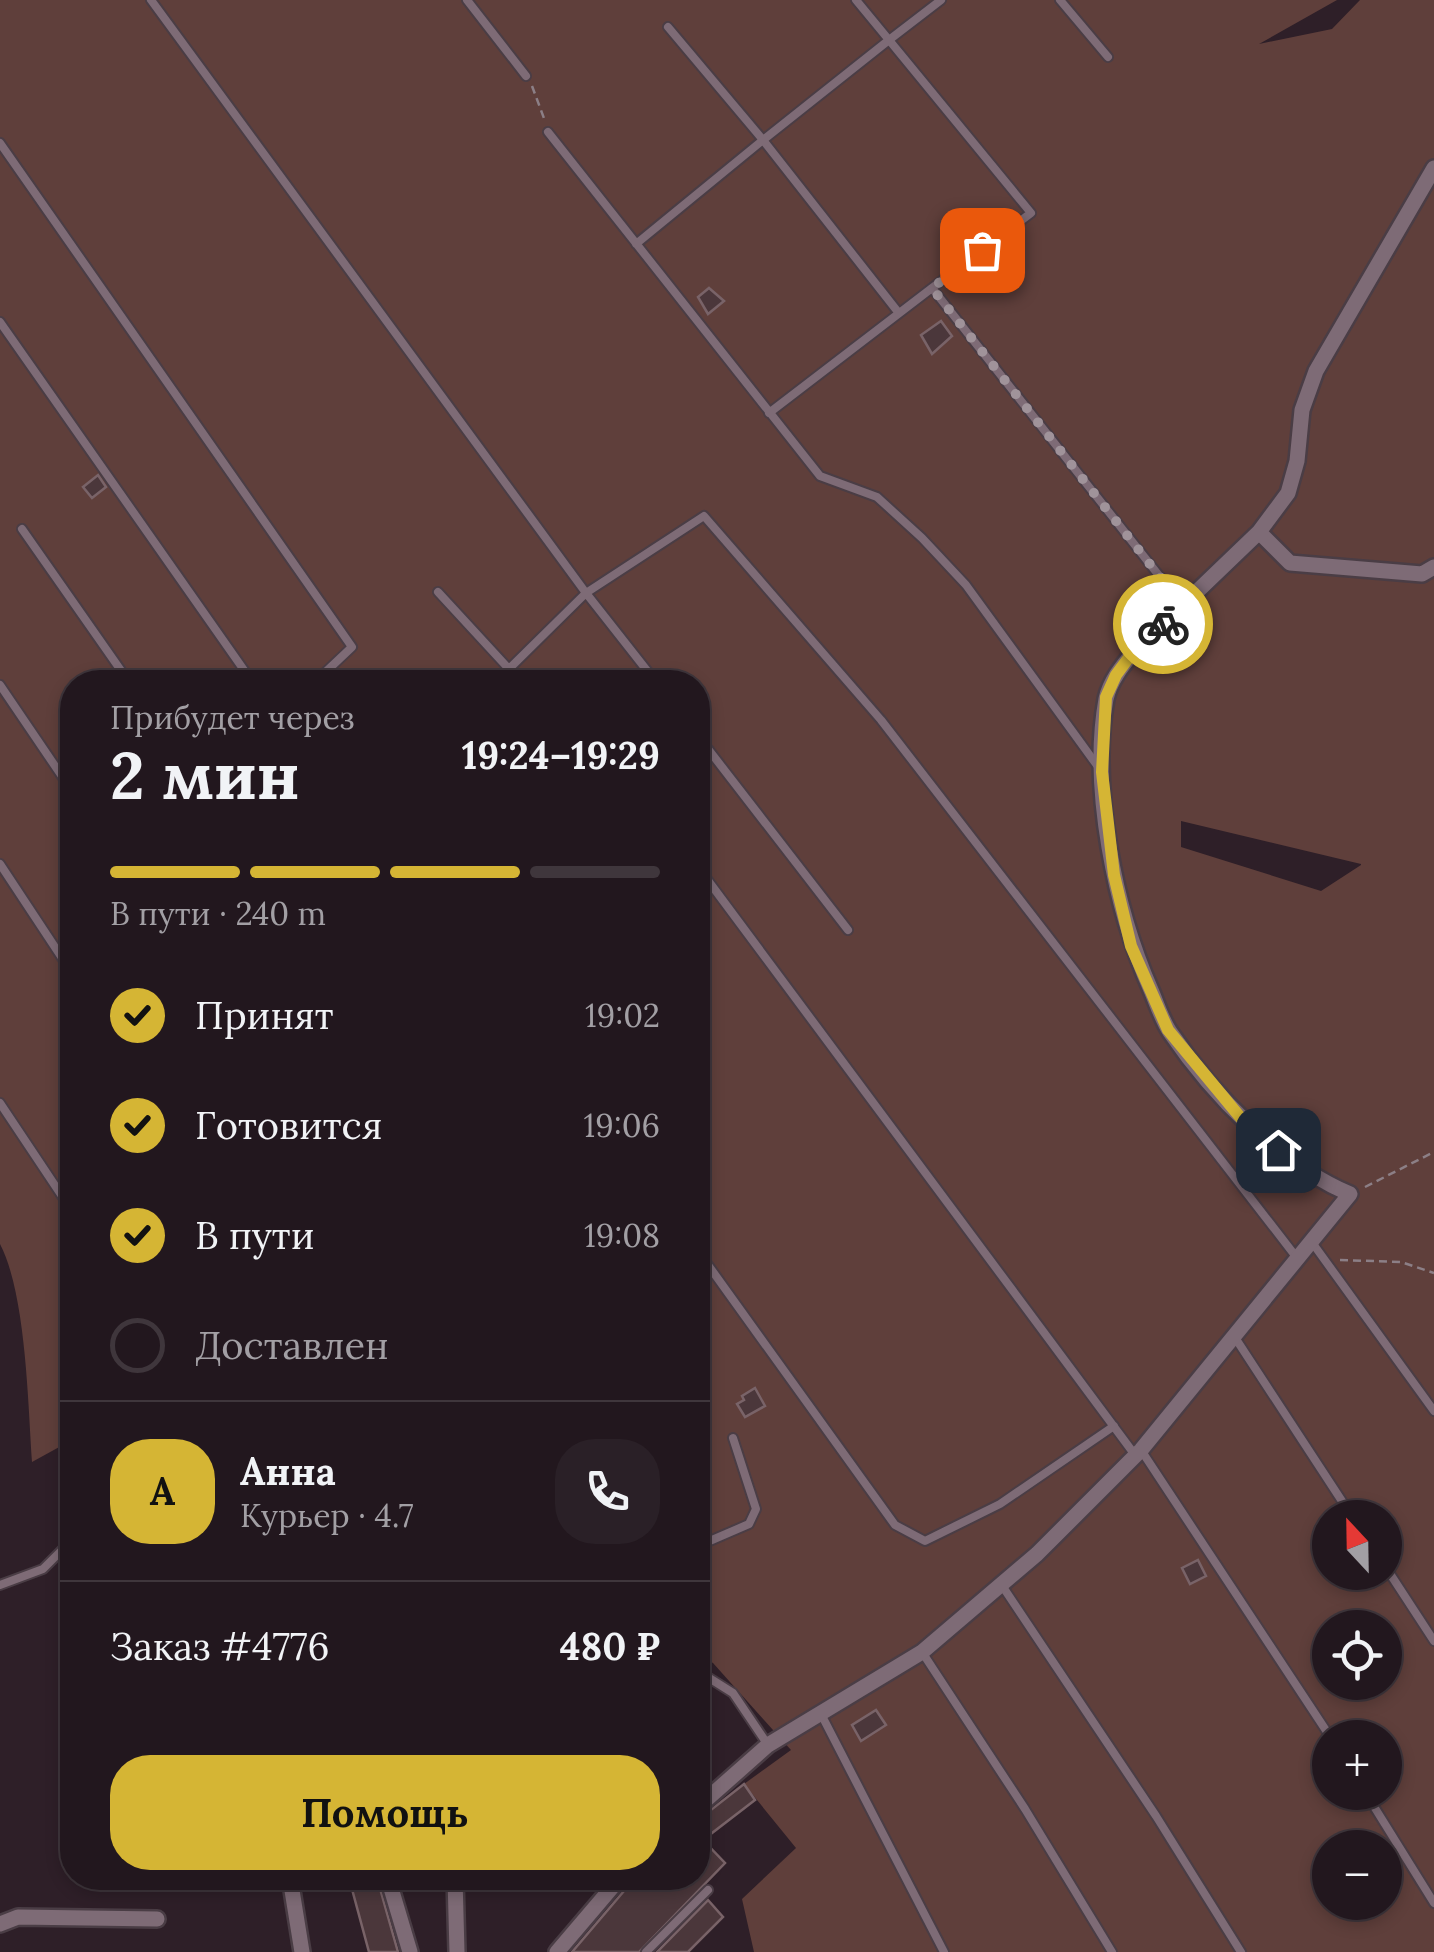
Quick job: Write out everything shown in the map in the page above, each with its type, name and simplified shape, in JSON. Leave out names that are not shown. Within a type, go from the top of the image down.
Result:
[{"type":"street","points":[[710,1796],[768,1745],[922,1652],[1037,1554],[1138,1452],[1350,1194],[1325,1184],[1263,1138],[1240,1117],[1168,1030],[1131,946],[1114,875],[1102,772],[1106,697],[1133,652],[1259,532],[1288,493],[1297,461],[1302,410],[1316,371],[1434,168]]},
{"type":"street","points":[[1259,532],[1290,563],[1422,574],[1434,567]]},
{"type":"street","points":[[292,1890],[302,1952]]},
{"type":"street","points":[[392,1890],[410,1952]]},
{"type":"street","points":[[456,1890],[457,1952]]},
{"type":"street","points":[[557,1952],[610,1890]]},
{"type":"street","points":[[0,1924],[18,1917],[158,1919]]},
{"type":"lane","points":[[151,0],[647,670]]},
{"type":"lane","points":[[466,0],[526,76]]},
{"type":"lane","points":[[769,413],[1031,212],[856,0]]},
{"type":"lane","points":[[636,244],[941,0]]},
{"type":"lane","points":[[1060,0],[1108,57]]},
{"type":"lane","points":[[668,27],[898,312]]},
{"type":"lane","points":[[548,132],[820,476],[877,497],[922,538],[966,586],[1102,772]]},
{"type":"lane","points":[[0,143],[352,646],[327,670]]},
{"type":"lane","points":[[932,288],[1183,606]]},
{"type":"lane","points":[[0,322],[244,670]]},
{"type":"lane","points":[[438,592],[509,669],[586,593],[704,516],[881,720],[1297,1258]]},
{"type":"lane","points":[[22,529],[121,670]]},
{"type":"lane","points":[[0,684],[60,773]]},
{"type":"lane","points":[[710,752],[848,930]]},
{"type":"lane","points":[[0,864],[60,955]]},
{"type":"lane","points":[[710,883],[1114,1426],[1138,1452],[1319,1720]]},
{"type":"lane","points":[[0,1103],[60,1194]]},
{"type":"lane","points":[[1311,1241],[1434,1411]]},
{"type":"lane","points":[[710,1268],[895,1525],[925,1541],[1000,1504],[1114,1426]]},
{"type":"lane","points":[[1234,1336],[1341,1500]]},
{"type":"lane","points":[[710,1541],[749,1524],[756,1509],[733,1438]]},
{"type":"lane","points":[[0,1585],[43,1569],[60,1552]]},
{"type":"lane","points":[[1001,1584],[1156,1816],[1241,1952]]},
{"type":"lane","points":[[1401,1590],[1434,1640]]},
{"type":"lane","points":[[922,1652],[1112,1952]]},
{"type":"lane","points":[[710,1679],[733,1693],[768,1745]]},
{"type":"lane","points":[[821,1714],[944,1952]]},
{"type":"lane","points":[[1376,1810],[1434,1902]]},
{"type":"lane","points":[[646,1952],[708,1890]]},
{"type":"path","points":[[526,76],[540,102],[548,132]]},
{"type":"path","points":[[1350,1194],[1434,1152]]},
{"type":"path","points":[[1337,1260],[1402,1262],[1434,1273]]},
{"type":"shaded area","points":[[0,0],[1337,0],[1259,44],[1332,29],[1360,0],[1434,0],[1434,1952],[754,1952],[742,1899],[796,1848],[744,1784],[791,1750],[710,1661],[710,670],[60,670],[60,1447],[32,1462],[27,1381],[15,1291],[0,1244]],"holes":[[[1181,821],[1361,864],[1321,891],[1181,847]]]},
{"type":"building","points":[[709,288],[724,301],[708,314],[698,297]]},
{"type":"building","points":[[941,321],[952,336],[932,354],[921,335]]},
{"type":"building","points":[[98,475],[106,487],[92,498],[83,487]]},
{"type":"building","points":[[755,1388],[765,1406],[745,1417],[737,1404]]},
{"type":"building","points":[[1198,1560],[1206,1576],[1190,1584],[1182,1568]]},
{"type":"building","points":[[876,1710],[886,1725],[861,1741],[852,1725]]},
{"type":"building","points":[[744,1784],[755,1800],[710,1835],[710,1811]]},
{"type":"building","points":[[710,1847],[725,1863],[710,1879]]},
{"type":"building","points":[[352,1890],[380,1890],[398,1952],[369,1952]]},
{"type":"building","points":[[625,1890],[699,1890],[639,1952],[572,1952]]},
{"type":"building","points":[[708,1900],[723,1917],[688,1952],[657,1952]]},
{"type":"way so far","points":[[982,250],[932,288],[1183,606],[1163,624]]},
{"type":"route","points":[[1163,624],[1133,652],[1106,697],[1102,772],[1114,875],[1131,946],[1168,1030],[1240,1117],[1278,1150]]}]
